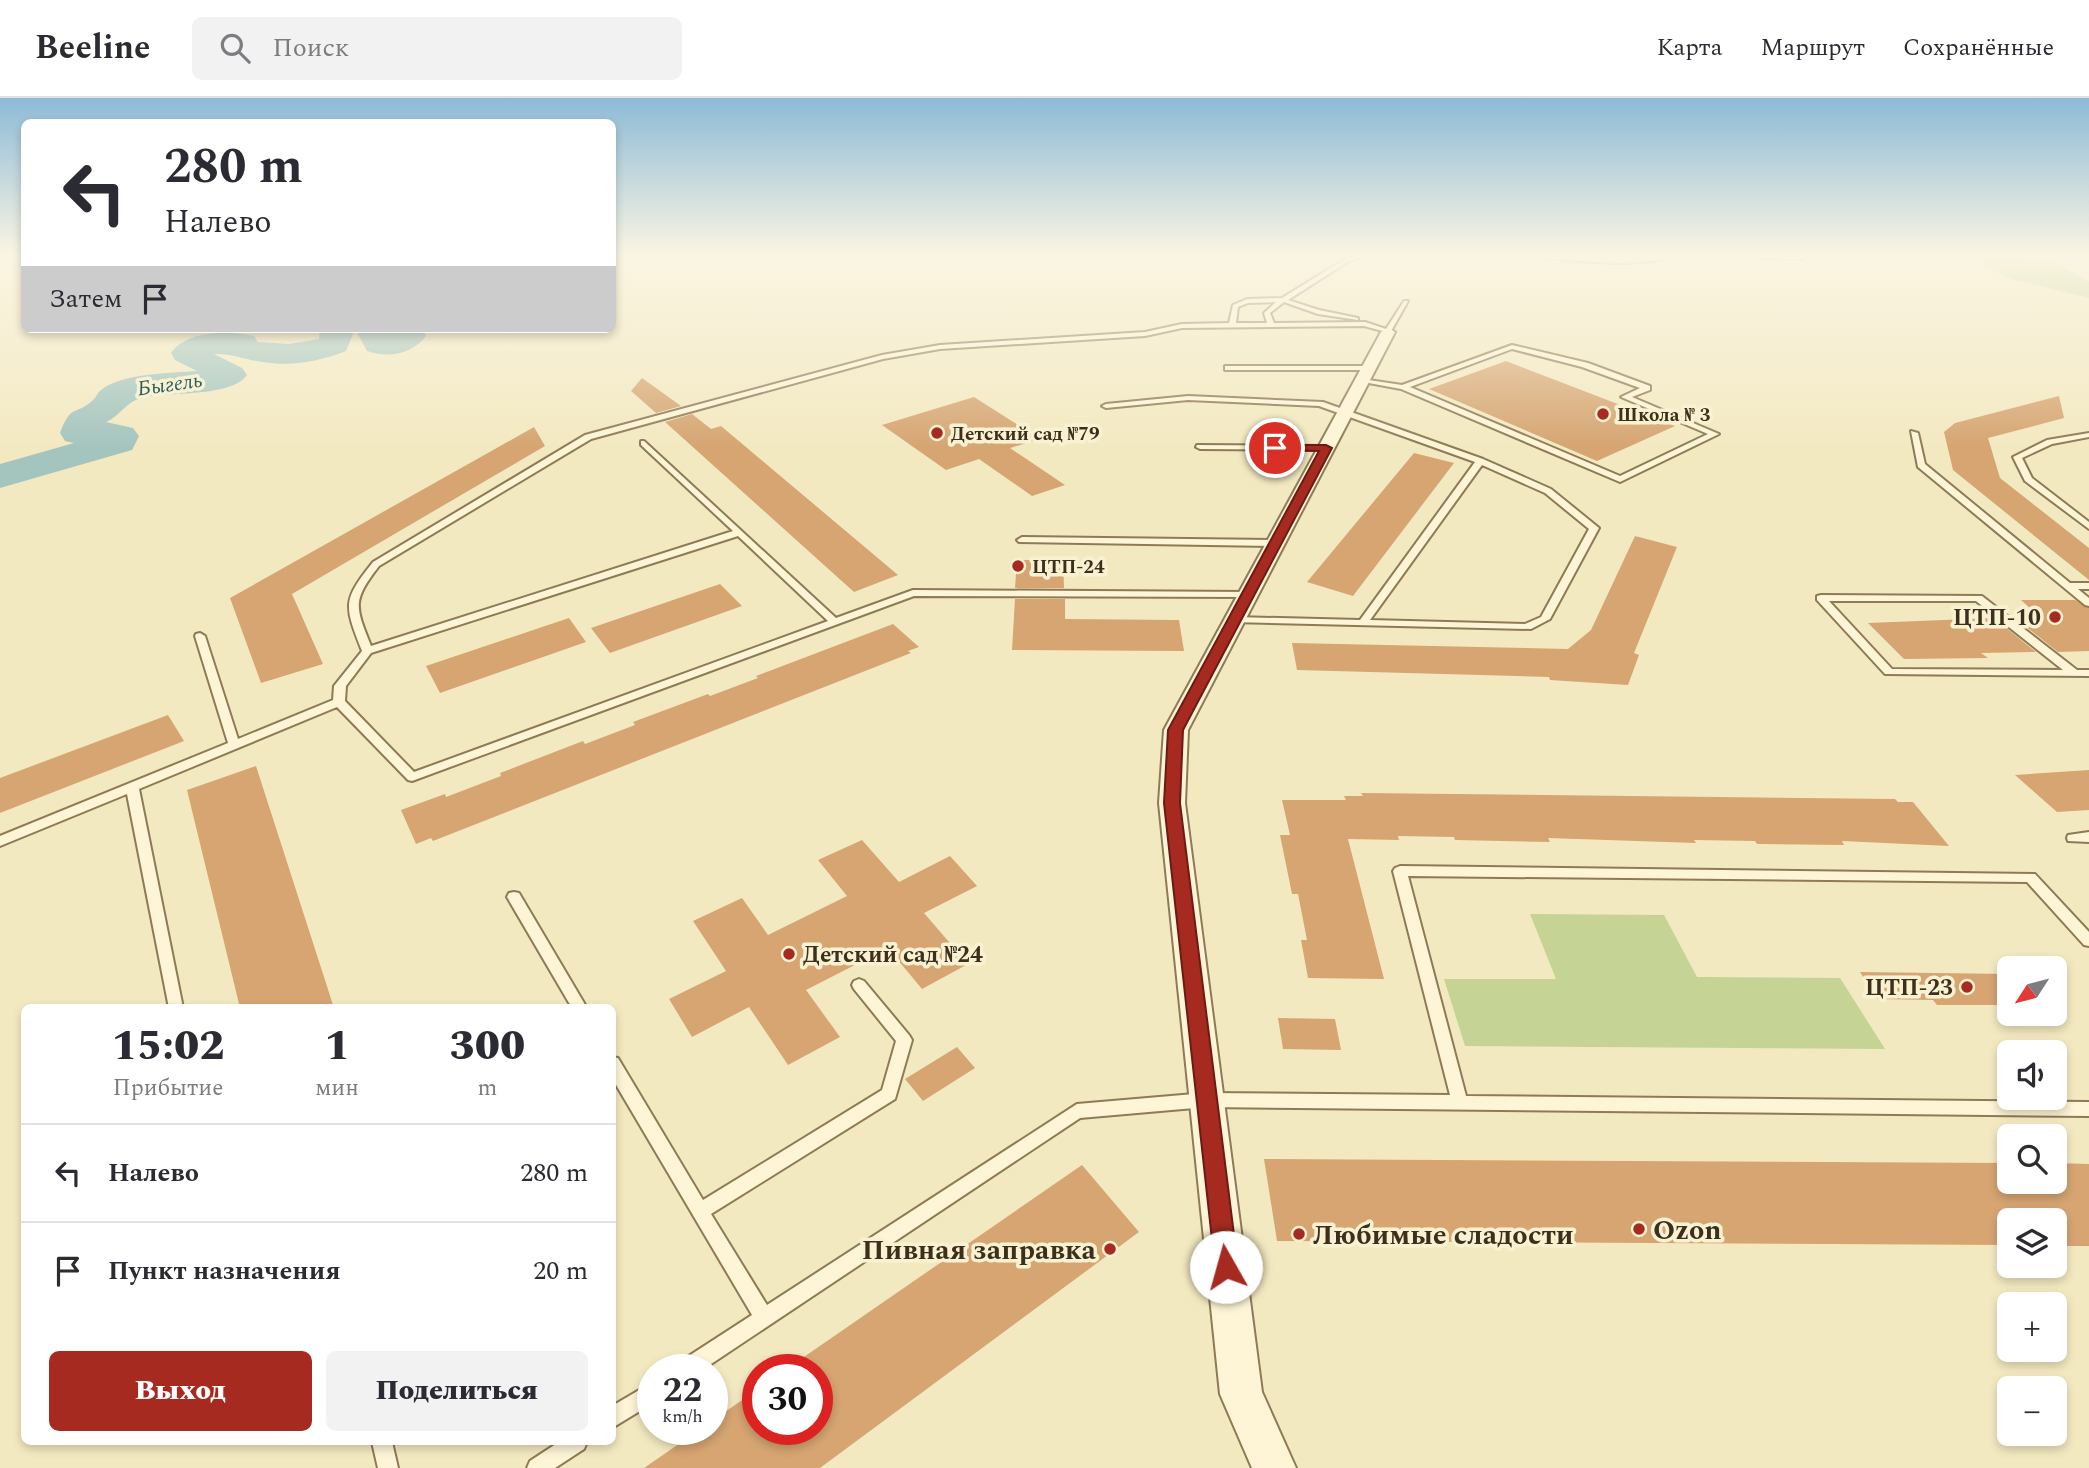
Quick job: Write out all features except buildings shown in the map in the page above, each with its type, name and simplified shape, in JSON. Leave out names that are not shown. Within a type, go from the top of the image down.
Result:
[{"type":"street","points":[[1274,1468],[1241,1394],[1172,803],[1176,730],[1388,332]]},
{"type":"lane","points":[[1232,325],[1233,320]]},
{"type":"lane","points":[[1269,320],[1271,325]]},
{"type":"lane","points":[[1357,320],[1388,332],[1395,320]]},
{"type":"lane","points":[[367,651],[352,610],[354,592],[376,564],[588,437],[882,357],[940,347],[1145,334],[1182,326],[1366,324]]},
{"type":"lane","points":[[1228,368],[1365,375],[1403,387],[1620,479],[1715,433],[1625,397],[1647,388],[1585,365],[1512,347],[1403,387]]},
{"type":"lane","points":[[740,532],[367,651],[340,686],[339,702],[412,777],[913,593],[1242,607],[1363,623],[1527,627],[1545,619],[1594,527],[1548,491],[1480,461],[1320,404],[1188,398],[1106,407]]},
{"type":"lane","points":[[1914,433],[1921,465],[2089,603]]},
{"type":"lane","points":[[2089,435],[2050,442],[2017,457],[2028,479],[2089,526]]},
{"type":"lane","points":[[644,443],[834,621]]},
{"type":"lane","points":[[1200,447],[1326,448]]},
{"type":"lane","points":[[1363,623],[1480,461]]},
{"type":"lane","points":[[1021,540],[1276,543]]},
{"type":"lane","points":[[2068,586],[2089,586]]},
{"type":"lane","points":[[2074,673],[1978,598],[1821,598],[1889,672],[2074,673],[2089,673]]},
{"type":"lane","points":[[200,636],[234,745]]},
{"type":"lane","points":[[0,841],[339,702]]},
{"type":"lane","points":[[132,787],[175,1004]]},
{"type":"lane","points":[[2073,838],[2089,838]]},
{"type":"lane","points":[[1460,1103],[1400,871],[2030,877],[2089,941]]},
{"type":"lane","points":[[514,897],[578,1004]]},
{"type":"lane","points":[[700,1211],[889,1094],[904,1040],[859,985]]},
{"type":"lane","points":[[616,1070],[764,1318]]},
{"type":"lane","points":[[709,1354],[1077,1111],[1206,1100],[2089,1109]]},
{"type":"lane","points":[[616,1415],[637,1402]]},
{"type":"lane","points":[[383,1445],[388,1468]]},
{"type":"lane","points":[[537,1468],[572,1445]]},
{"type":"green space","points":[[1530,914],[1664,915],[1697,977],[1840,978],[1885,1049],[1465,1046],[1444,979],[1556,979]]},
{"type":"waterway","name":"Быгель","points":[[0,476],[119,442],[120,436],[96,431],[78,433],[83,419],[105,409],[112,398],[125,391],[230,375],[187,353],[201,345],[243,343],[242,348],[254,351],[301,353],[335,344],[334,333]]},
{"type":"waterway","name":"Быгель","points":[[375,333],[378,336],[378,344],[387,347],[410,336],[408,333]]},
{"type":"place","name":"Школа № 3","points":[[1603,414]]},
{"type":"place","name":"Детский сад №79","points":[[937,433]]},
{"type":"place","name":"ЦТП-24","points":[[1018,566]]},
{"type":"place","name":"ЦТП-10","points":[[2055,617]]},
{"type":"place","name":"Детский сад №24","points":[[789,954]]},
{"type":"place","name":"ЦТП-23","points":[[1967,987]]},
{"type":"place","name":"Ozon","points":[[1639,1229]]},
{"type":"place","name":"Любимые сладости","points":[[1299,1234]]},
{"type":"place","name":"Пивная заправка","points":[[1110,1249]]},
{"type":"route","points":[[1226,1267],[1172,803],[1176,730],[1326,448],[1275,448]]}]
